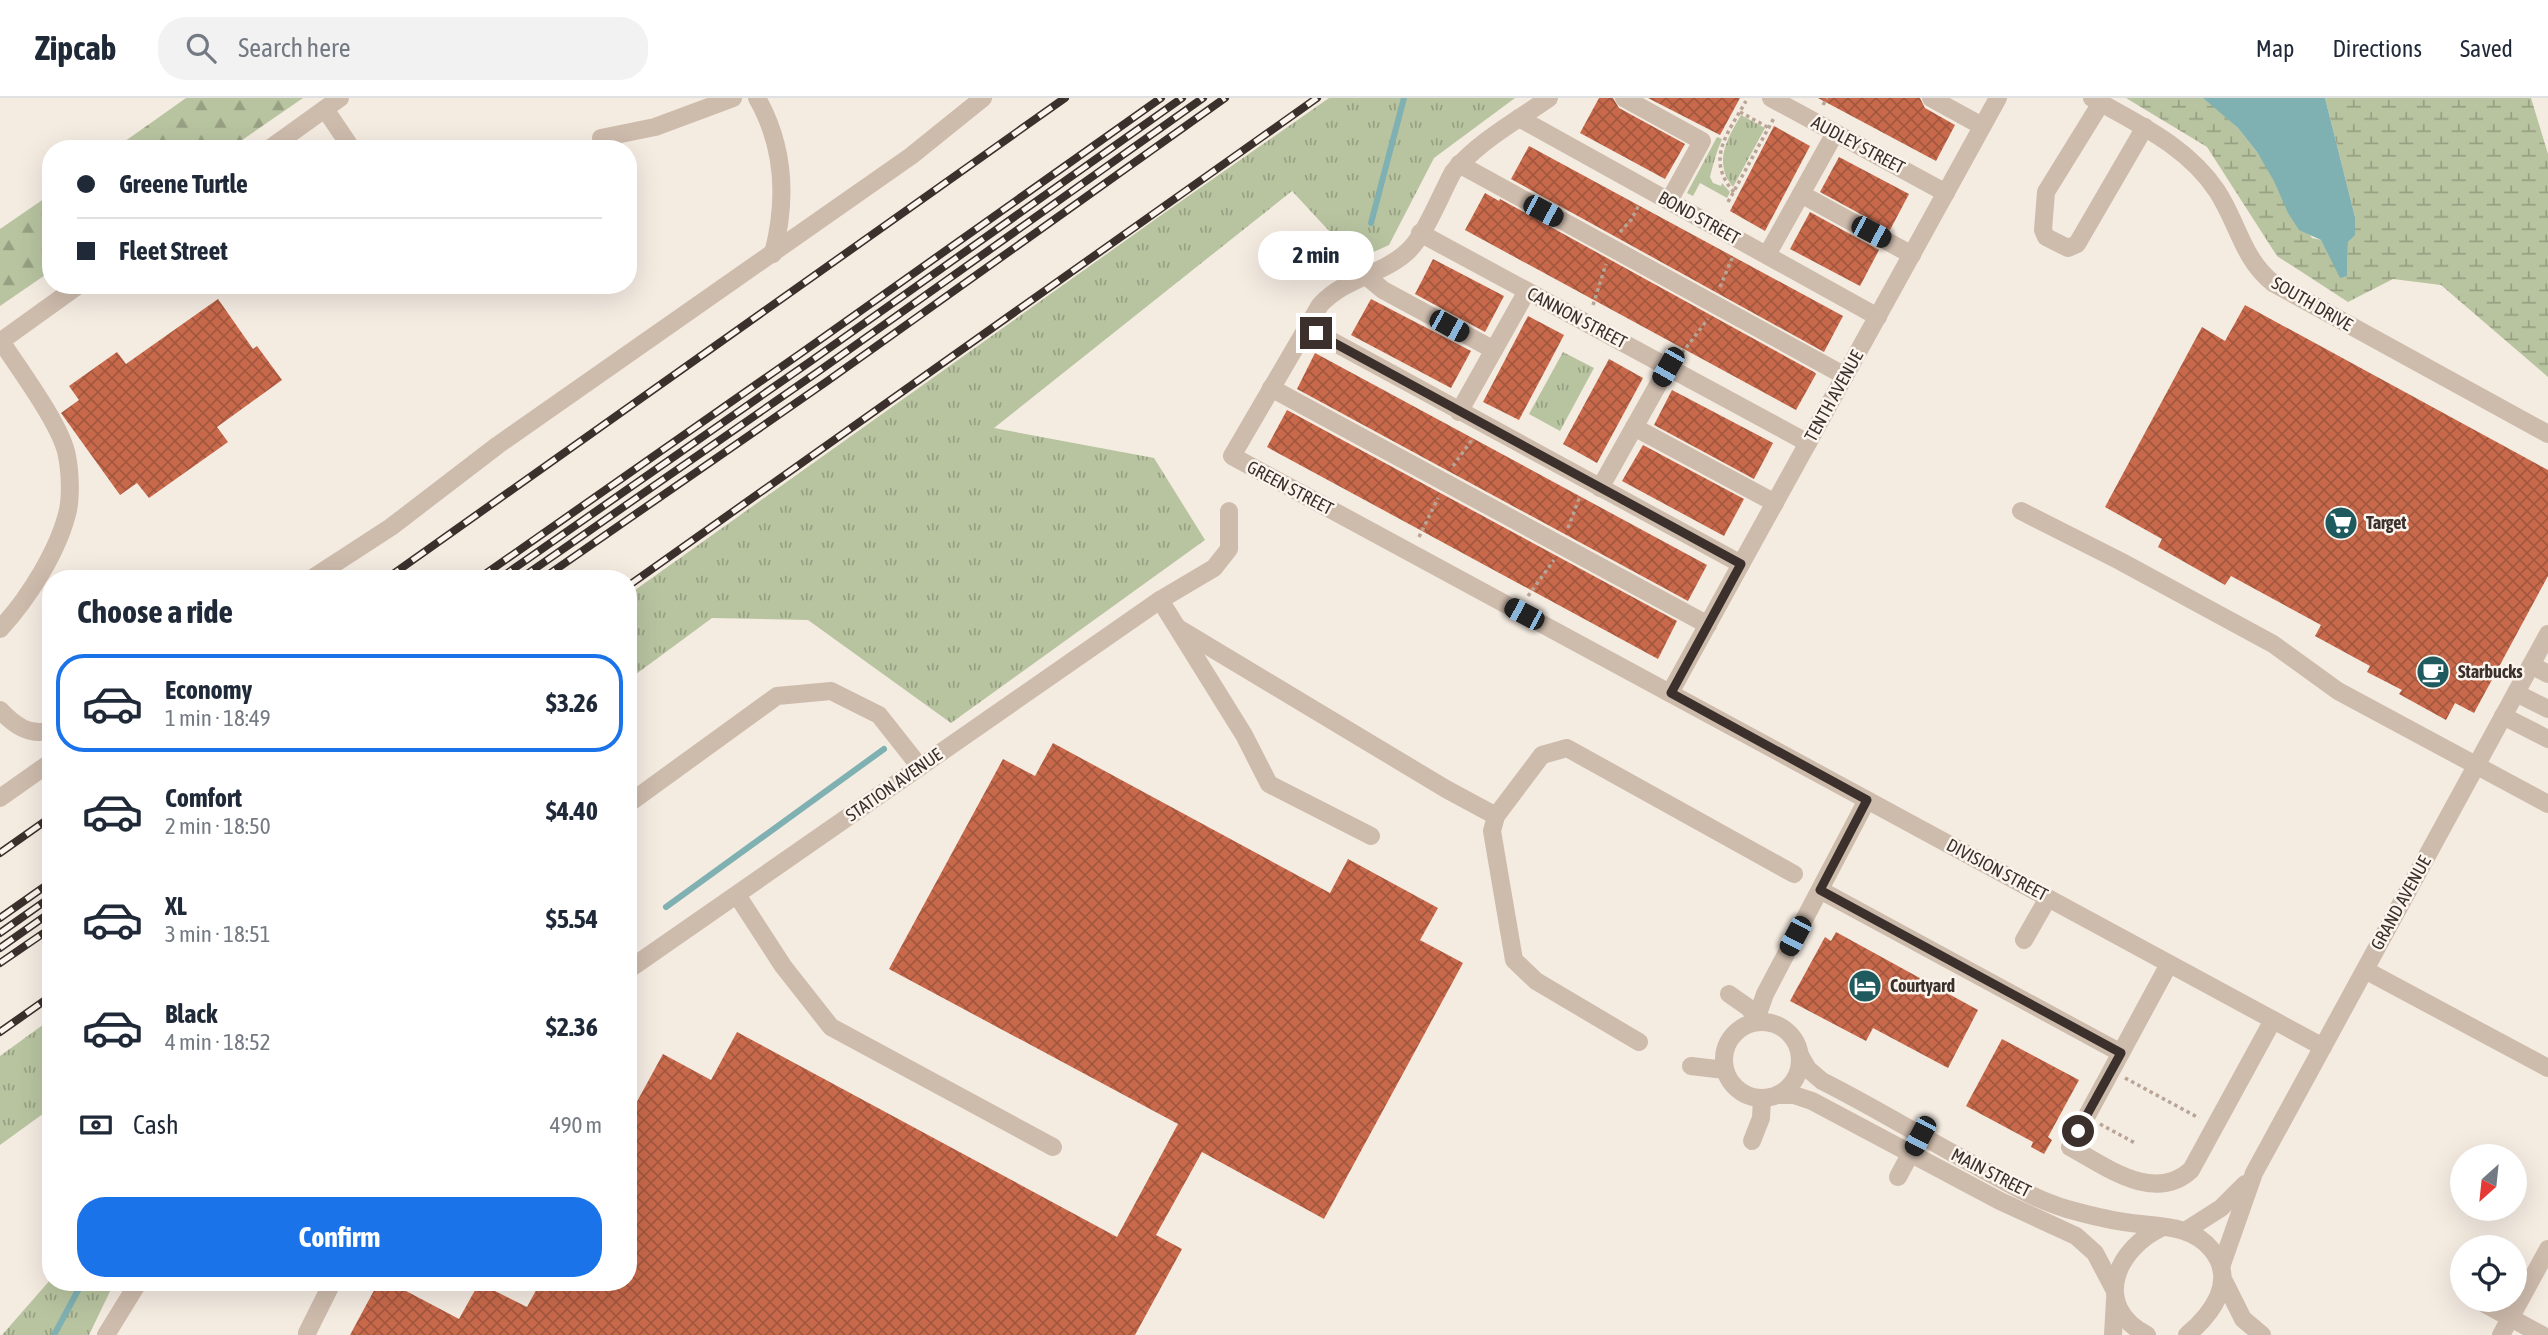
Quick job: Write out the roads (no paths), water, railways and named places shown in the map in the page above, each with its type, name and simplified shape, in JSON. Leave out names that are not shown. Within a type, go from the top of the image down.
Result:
[{"type":"street","points":[[282,140],[340,98]]},
{"type":"street","points":[[601,138],[654,127],[733,98]]},
{"type":"street","points":[[757,98],[776,140],[782,176],[779,230],[773,254]]},
{"type":"street","points":[[326,570],[391,527],[498,445],[911,156],[983,98]]},
{"type":"street","name":"GREEN STREET","points":[[1549,98],[1459,164],[1413,245],[1401,257],[1337,288],[1329,295],[1313,314],[1232,456],[1671,693]]},
{"type":"street","points":[[1625,98],[1702,141],[1669,201]]},
{"type":"street","name":"AUDLEY STREET","points":[[1771,98],[1946,193]]},
{"type":"street","points":[[1931,98],[1982,126]]},
{"type":"street","name":"TENTH AVENUE","points":[[1671,693],[1998,98]]},
{"type":"street","points":[[2096,101],[2046,192],[2043,230],[2046,237],[2068,248],[2077,244],[2145,127]]},
{"type":"street","name":"SOUTH DRIVE","points":[[2096,101],[2145,127],[2178,149],[2207,177],[2227,209],[2250,260],[2273,283],[2548,434]]},
{"type":"street","points":[[325,109],[346,140]]},
{"type":"street","name":"BOND STREET","points":[[1519,118],[1878,317]]},
{"type":"street","points":[[1767,255],[1835,133]]},
{"type":"street","points":[[1459,164],[1845,376]]},
{"type":"street","points":[[1801,194],[1912,255]]},
{"type":"street","name":"CANNON STREET","points":[[1420,233],[1808,443]]},
{"type":"street","points":[[1365,275],[1383,290],[1494,350]]},
{"type":"street","points":[[1459,412],[1527,291]]},
{"type":"street","points":[[0,629],[55,550],[69,508],[67,455],[52,421],[0,341],[66,294]]},
{"type":"street","points":[[1306,327],[1741,564]]},
{"type":"street","points":[[1600,488],[1668,367]]},
{"type":"street","points":[[1271,388],[1708,625]]},
{"type":"street","points":[[1634,427],[1775,503]]},
{"type":"street","name":"STATION AVENUE","points":[[637,964],[1160,600],[1214,568],[1229,549],[1229,511]]},
{"type":"street","points":[[2021,512],[2102,551],[2273,645],[2338,691],[2548,804]]},
{"type":"street","points":[[1160,600],[1244,735],[1269,784],[1371,836]]},
{"type":"street","points":[[1178,628],[1434,782],[1496,816]]},
{"type":"street","name":"GRAND AVENUE","points":[[2187,1335],[2209,1314],[2254,1173],[2547,637]]},
{"type":"street","points":[[2531,665],[2548,674]]},
{"type":"street","points":[[637,797],[777,696],[831,691],[879,715],[920,767]]},
{"type":"street","name":"DIVISION STREET","points":[[1671,693],[2323,1047]]},
{"type":"street","points":[[2516,693],[2548,709]]},
{"type":"street","points":[[0,710],[13,724],[38,734],[42,733]]},
{"type":"street","points":[[2503,716],[2548,739]]},
{"type":"street","points":[[1639,1042],[1535,981],[1514,960],[1492,831],[1496,816],[1542,755],[1567,748],[1794,874]]},
{"type":"street","points":[[0,798],[42,768]]},
{"type":"street","points":[[1758,1021],[1765,994],[1867,800]]},
{"type":"street","points":[[1820,890],[2121,1053]]},
{"type":"street","points":[[737,895],[783,966],[831,1027],[1053,1147]]},
{"type":"street","points":[[2024,940],[2048,898]]},
{"type":"street","points":[[2169,964],[2070,1147],[2127,1178],[2149,1184],[2170,1183],[2185,1176],[2195,1164],[2273,1020]]},
{"type":"street","points":[[2365,970],[2548,1068]]},
{"type":"street","points":[[1729,994],[1749,1008],[1758,1021]]},
{"type":"street","points":[[1758,1021],[1775,1024],[1789,1033],[1799,1048],[1801,1057],[1795,1077],[1786,1090],[1771,1097],[1746,1096],[1728,1081],[1724,1070],[1724,1055],[1731,1040],[1742,1027],[1758,1021]]},
{"type":"street","name":"MAIN STREET","points":[[1801,1057],[1808,1069],[1822,1081],[2018,1188],[2062,1207],[2113,1220],[2185,1231]]},
{"type":"street","points":[[1691,1066],[1724,1070]]},
{"type":"street","name":"MAIN STREET","points":[[1771,1097],[1794,1095],[1812,1101],[2000,1201],[2076,1236],[2095,1253],[2124,1319],[2147,1335]]},
{"type":"street","points":[[1752,1141],[1771,1097]]},
{"type":"street","points":[[1899,1178],[1920,1136]]},
{"type":"street","name":"GRAND AVENUE","points":[[2185,1231],[2221,1208],[2254,1173]]},
{"type":"street","points":[[2112,1335],[2115,1295],[2122,1263],[2131,1249],[2146,1236],[2164,1227]]},
{"type":"street","points":[[2185,1231],[2207,1244],[2243,1319],[2262,1335]]},
{"type":"street","points":[[2501,1335],[2548,1249]]},
{"type":"street","points":[[106,1335],[133,1291]]},
{"type":"street","points":[[307,1333],[328,1291]]},
{"type":"street","points":[[2500,1312],[2542,1335]]},
{"type":"water","points":[[2203,98],[2325,98],[2355,217],[2355,235],[2348,242],[2347,276],[2340,278],[2321,240],[2299,230],[2257,152],[2238,128]]},
{"type":"waterway","points":[[1371,223],[1404,98]]},
{"type":"waterway","points":[[666,907],[884,749]]},
{"type":"waterway","points":[[54,1335],[78,1291]]},
{"type":"railway","points":[[399,570],[1065,98]]},
{"type":"railway","points":[[491,570],[1161,98]]},
{"type":"railway","points":[[512,570],[1182,98]]},
{"type":"railway","points":[[533,570],[1203,98]]},
{"type":"railway","points":[[555,570],[826,382],[1225,98]]},
{"type":"railway","points":[[637,580],[1317,98]]},
{"type":"railway","points":[[0,853],[42,823]]},
{"type":"railway","points":[[0,918],[42,888]]},
{"type":"railway","points":[[0,933],[42,903]]},
{"type":"railway","points":[[0,948],[42,918]]},
{"type":"railway","points":[[0,963],[42,934]]},
{"type":"railway","points":[[0,1032],[42,1002]]},
{"type":"place","name":"Target","points":[[2341,523]]},
{"type":"place","name":"Starbucks","points":[[2433,672]]},
{"type":"place","name":"Courtyard","points":[[1865,986]]}]
